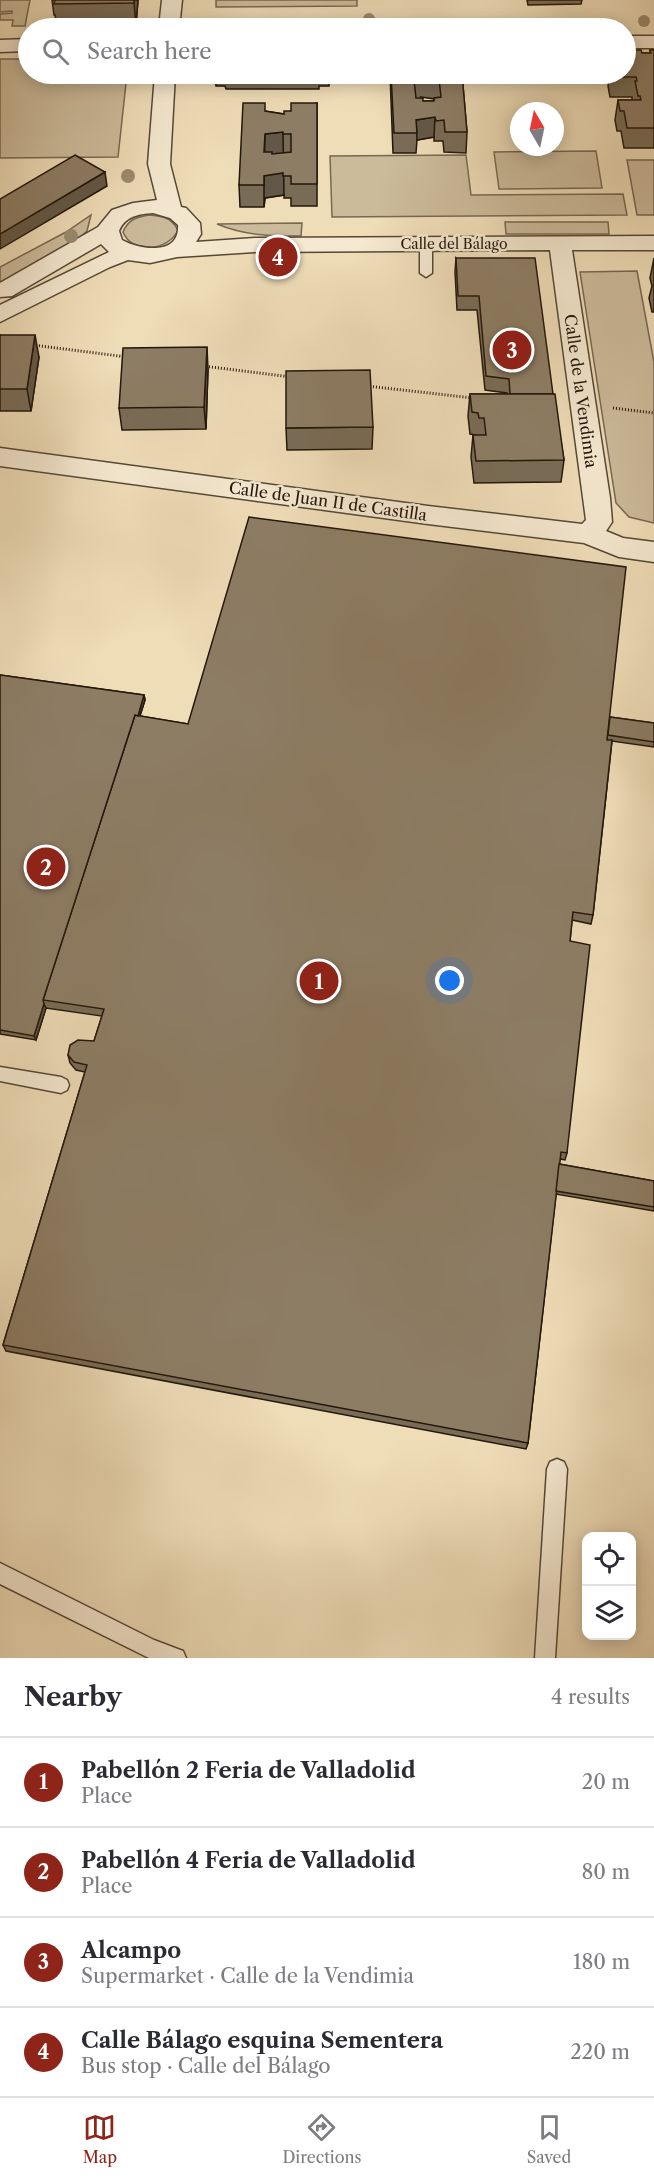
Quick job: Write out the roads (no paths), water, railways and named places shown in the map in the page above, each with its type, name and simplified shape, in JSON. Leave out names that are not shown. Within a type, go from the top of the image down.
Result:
[{"type":"street","points":[[170,18],[172,0]]},
{"type":"street","points":[[636,42],[654,42]]},
{"type":"street","points":[[0,46],[18,45]]},
{"type":"street","points":[[164,84],[159,164],[170,208]]},
{"type":"street","points":[[136,208],[159,164]]},
{"type":"street","points":[[0,294],[108,231],[115,218],[136,208],[154,206],[170,208],[186,218],[191,227],[191,233],[184,244],[175,250],[152,256],[127,253],[112,244],[108,231]]},
{"type":"street","name":"Calle del Bálago","points":[[191,233],[255,245]]},
{"type":"street","name":"Calle del Bálago","points":[[175,250],[255,245],[654,243]]},
{"type":"street","name":"Calle de la Vendimia","points":[[560,244],[599,522],[588,534]]},
{"type":"street","points":[[0,314],[102,262],[127,253]]},
{"type":"street","name":"Calle de Juan II de Castilla","points":[[0,457],[405,512],[588,534],[620,547],[654,552]]},
{"type":"lane","points":[[426,244],[426,273]]},
{"type":"lane","points":[[0,1074],[61,1085]]},
{"type":"lane","points":[[545,1658],[557,1469]]},
{"type":"lane","points":[[0,1573],[149,1648],[176,1658]]},
{"type":"place","name":"Calle Bálago esquina Sementera","points":[[278,257]]},
{"type":"place","name":"Alcampo","points":[[512,350]]},
{"type":"place","name":"Pabellón 4 Feria de Valladolid","points":[[46,867]]},
{"type":"place","name":"Pabellón 2 Feria de Valladolid","points":[[319,981]]}]
